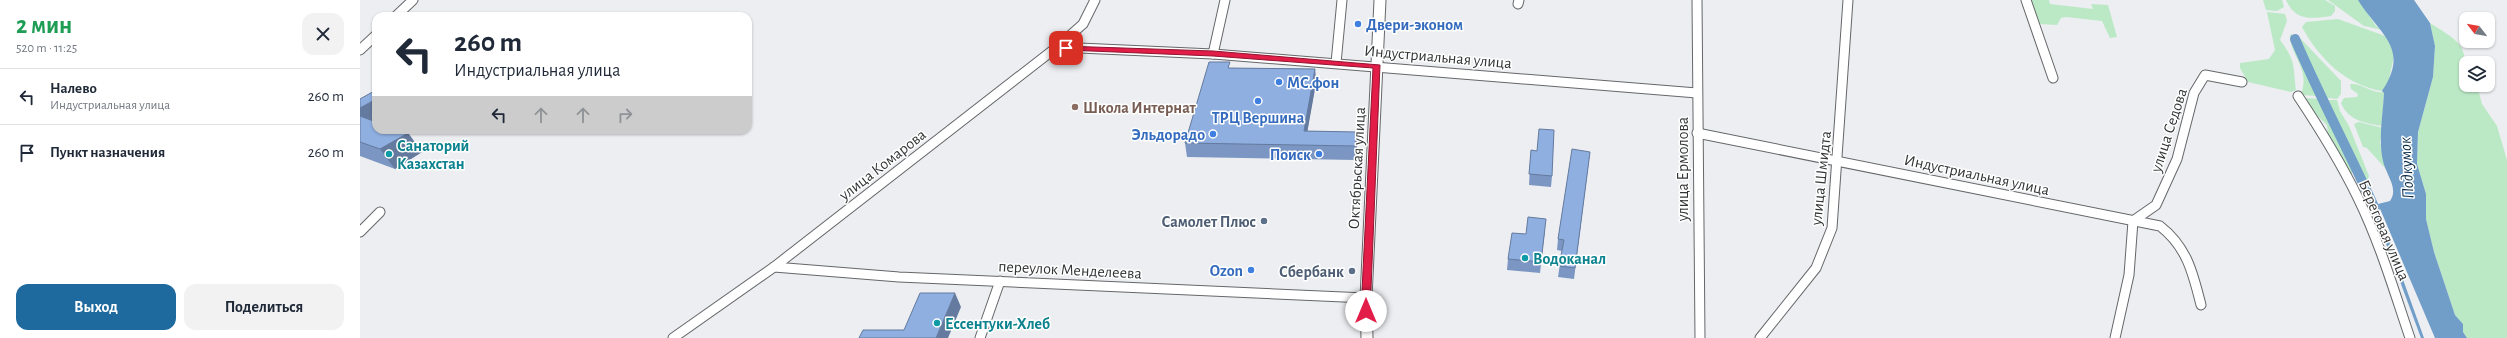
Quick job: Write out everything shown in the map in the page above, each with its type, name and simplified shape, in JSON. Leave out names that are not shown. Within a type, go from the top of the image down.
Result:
[{"type":"main road","name":"Октябрьская улица","points":[[1367,338],[1366,298],[1380,0]]},
{"type":"street","points":[[400,12],[413,0]]},
{"type":"street","name":"улица Комарова","points":[[673,338],[774,268],[1057,47],[1083,24],[1095,0]]},
{"type":"street","points":[[1213,54],[1225,0]]},
{"type":"street","points":[[1336,63],[1342,0]]},
{"type":"street","name":"улица Ермолова","points":[[1697,0],[1700,338]]},
{"type":"street","name":"улица Шмидта","points":[[1760,338],[1816,268],[1832,228],[1838,160],[1848,0]]},
{"type":"street","points":[[2026,0],[2053,78]]},
{"type":"street","points":[[360,50],[372,39]]},
{"type":"street","name":"Индустриальная улица","points":[[1057,47],[1213,54],[1377,66],[1697,93]]},
{"type":"street","name":"улица Седова","points":[[2133,221],[2156,205],[2177,159],[2194,93],[2205,75],[2242,82]]},
{"type":"street","name":"Береговая улица","points":[[2298,96],[2324,134],[2358,198],[2377,242],[2410,338]]},
{"type":"street","name":"Индустриальная улица","points":[[1697,133],[1838,160],[2160,226],[2174,235],[2190,264],[2201,305]]},
{"type":"street","points":[[360,232],[380,212]]},
{"type":"street","points":[[2115,338],[2129,275],[2133,221]]},
{"type":"street","name":"переулок Менделеева","points":[[774,268],[899,277],[1366,298]]},
{"type":"street","points":[[980,338],[1000,281]]},
{"type":"green space","points":[[2031,0],[2049,0],[2050,4],[2093,9],[2091,4],[2108,5],[2117,37],[2110,38],[2102,21],[2066,17],[2061,18],[2057,25],[2039,24]]},
{"type":"green space","points":[[2263,0],[2282,0],[2284,7],[2277,11],[2266,10]]},
{"type":"green space","points":[[2286,0],[2325,0],[2335,6],[2335,11],[2331,16],[2317,18],[2304,17],[2294,12]]},
{"type":"green space","points":[[2328,0],[2359,0],[2376,26],[2383,30],[2364,26]]},
{"type":"green space","points":[[2267,12],[2285,14],[2287,21],[2280,40],[2289,53],[2293,64],[2296,90],[2291,92],[2248,82],[2240,68],[2240,63],[2269,59],[2275,50]]},
{"type":"green space","points":[[2338,19],[2385,36],[2395,52],[2388,83],[2382,91],[2356,83],[2334,68],[2316,49],[2302,27],[2306,22]]},
{"type":"green space","points":[[2430,23],[2450,36],[2459,44],[2459,48],[2461,48],[2464,56],[2459,56],[2459,92],[2479,92],[2482,104],[2497,126],[2507,160],[2507,338],[2467,338],[2463,332],[2463,324],[2455,315],[2434,252],[2426,219],[2426,194],[2417,164],[2418,132],[2433,77],[2435,46]]},
{"type":"green space","points":[[2292,34],[2318,96],[2301,95],[2304,77],[2291,43],[2290,35]]},
{"type":"green space","points":[[2294,35],[2300,38],[2341,81],[2341,94],[2337,99],[2321,97]]},
{"type":"green space","points":[[2350,84],[2384,92],[2382,126],[2357,120],[2344,109],[2341,103],[2344,98],[2357,97],[2358,94],[2351,89]]},
{"type":"green space","points":[[2305,98],[2322,99],[2352,168],[2352,182],[2328,136],[2327,125],[2307,106]]},
{"type":"green space","points":[[2326,100],[2337,100],[2340,111],[2349,126],[2369,176],[2366,184]]},
{"type":"green space","points":[[2359,122],[2383,128],[2380,142],[2385,168],[2367,148],[2363,147],[2354,124]]},
{"type":"water","name":"Подкумок","points":[[2358,0],[2414,0],[2430,23],[2435,46],[2433,77],[2418,132],[2417,164],[2426,194],[2426,219],[2434,252],[2455,315],[2463,324],[2463,332],[2467,338],[2435,338],[2378,204],[2390,201],[2393,191],[2393,186],[2383,161],[2381,136],[2384,93],[2382,91],[2390,76],[2393,63],[2393,52],[2389,42]]},
{"type":"water","points":[[2368,195],[2373,196],[2424,338],[2421,338]]},
{"type":"building","name":"ТРЦ Вершина","points":[[1209,62],[1230,62],[1228,68],[1315,69],[1304,131],[1356,132],[1355,146],[1185,143]]},
{"type":"building","points":[[372,92],[372,101],[360,108],[360,99]]},
{"type":"building","points":[[360,116],[372,120],[372,134],[406,134],[380,149],[360,142]]},
{"type":"building","points":[[1539,129],[1554,130],[1552,176],[1529,174],[1531,150],[1537,151]]},
{"type":"building","points":[[1572,149],[1590,152],[1575,268],[1559,266],[1564,240],[1558,239]]},
{"type":"building","name":"Водоканал","points":[[1528,217],[1546,219],[1541,262],[1508,259],[1512,233],[1526,234]]},
{"type":"building","points":[[920,293],[955,293],[936,338],[859,338],[863,330],[904,330]]},
{"type":"waterway","points":[[2295,39],[2375,209]]},
{"type":"place","name":"Двери-эконом","points":[[1358,24]]},
{"type":"place","name":"МС.фон","points":[[1279,82]]},
{"type":"place","name":"ТРЦ Вершина","points":[[1258,101]]},
{"type":"place","name":"Школа Интернат","points":[[1075,107]]},
{"type":"place","name":"Эльдорадо","points":[[1213,134]]},
{"type":"place","name":"Санаторий Казахстан","points":[[389,154]]},
{"type":"place","name":"Поиск","points":[[1319,154]]},
{"type":"place","name":"Самолет Плюс","points":[[1264,221]]},
{"type":"place","name":"Водоканал","points":[[1525,258]]},
{"type":"place","name":"Ozon","points":[[1251,270]]},
{"type":"place","name":"Сбербанк","points":[[1352,271]]},
{"type":"place","name":"Ессентуки-Хлеб","points":[[937,323]]},
{"type":"route","points":[[1066,48],[1213,54],[1377,66],[1366,311]]}]
